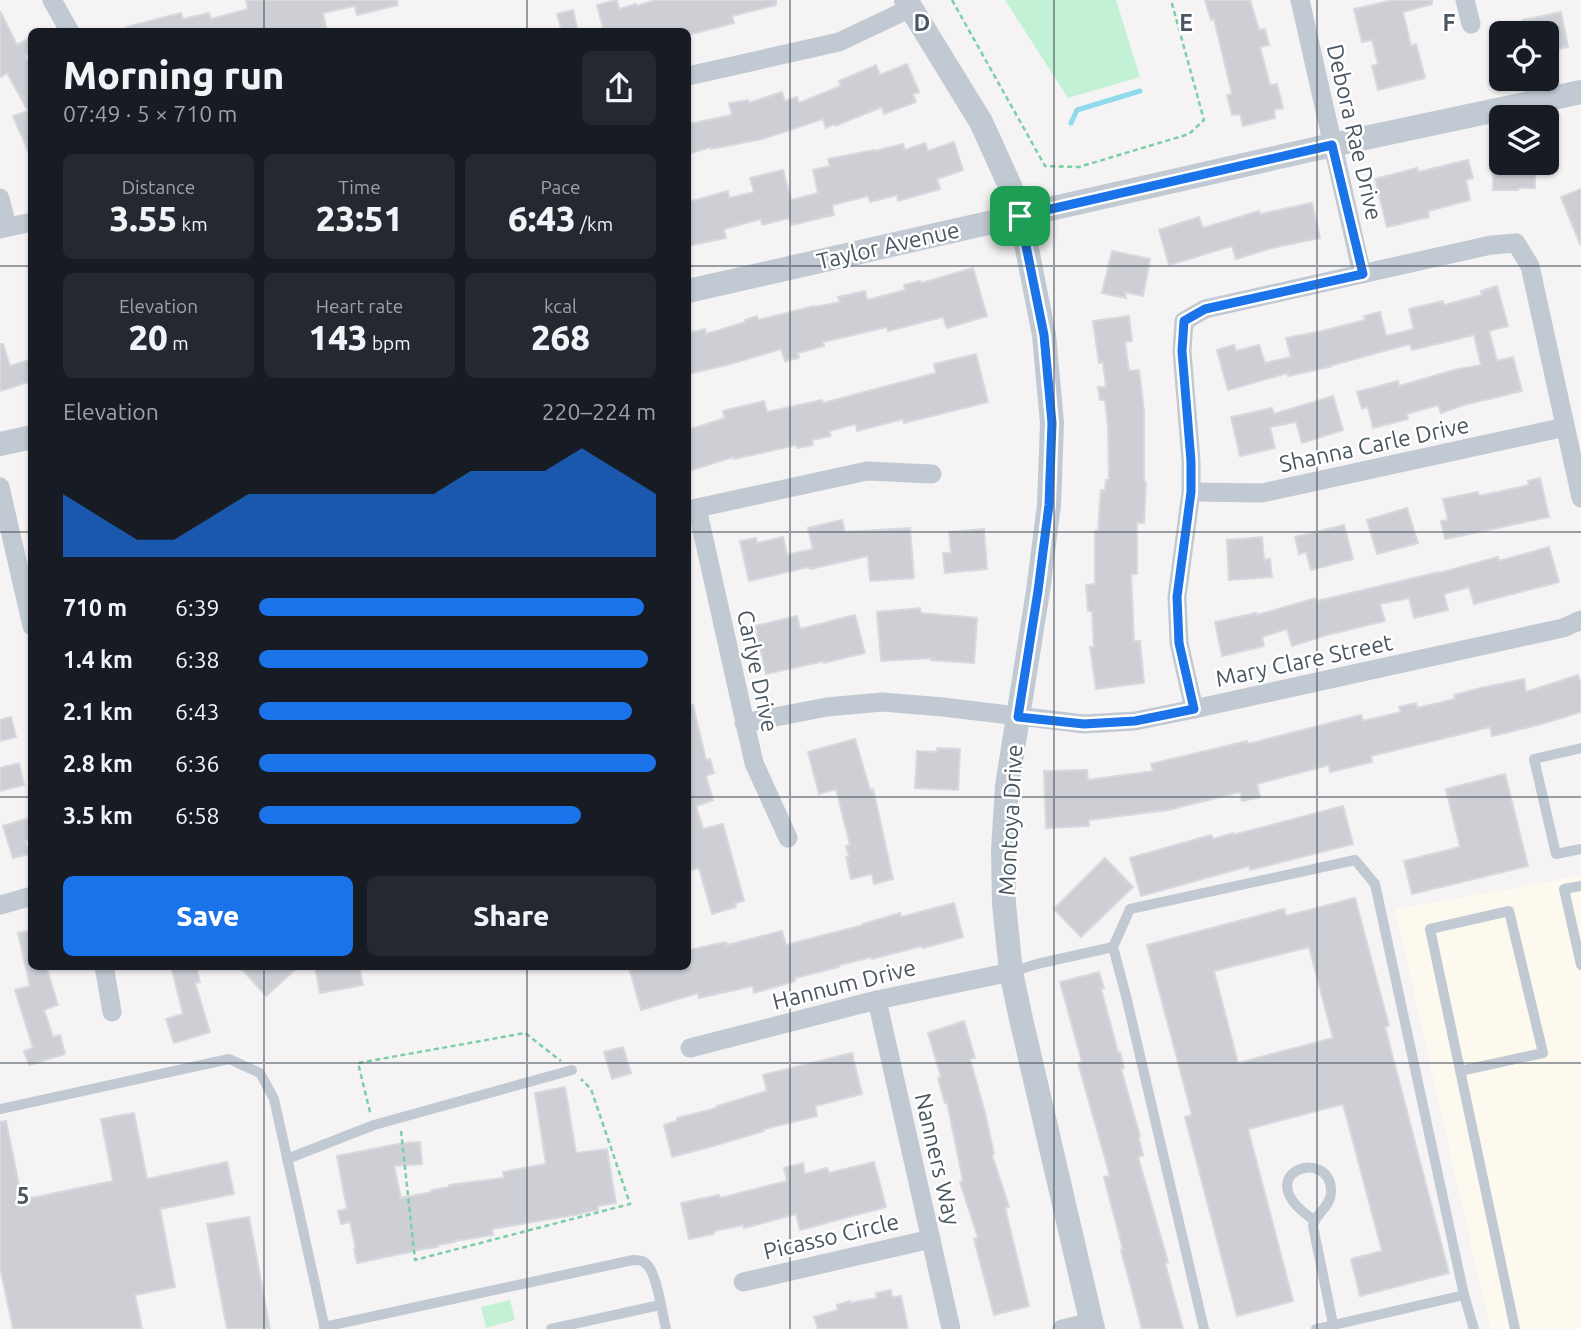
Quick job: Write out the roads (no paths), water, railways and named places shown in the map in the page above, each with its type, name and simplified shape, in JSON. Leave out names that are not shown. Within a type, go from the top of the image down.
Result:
[{"type":"street","name":"Debora Rae Drive","points":[[1300,0],[1363,274]]},
{"type":"street","points":[[1465,0],[1471,24]]},
{"type":"street","points":[[57,1],[68,28]]},
{"type":"street","points":[[691,75],[839,42],[909,4]]},
{"type":"street","name":"Montoya Drive","points":[[909,4],[981,122],[1010,186],[1020,216],[1044,335],[1052,423],[1049,505],[1007,786],[1003,850],[1004,904],[1011,972],[1093,1326]]},
{"type":"street","name":"Taylor Avenue","points":[[691,290],[1332,145],[1581,92]]},
{"type":"street","points":[[0,198],[4,228],[28,223]]},
{"type":"street","points":[[1194,709],[1179,643],[1177,597],[1191,492],[1182,351],[1184,321],[1205,309],[1491,245],[1517,243],[1530,266],[1581,498]]},
{"type":"street","name":"Shanna Carle Drive","points":[[1191,492],[1262,493],[1565,427]]},
{"type":"street","points":[[0,444],[28,439]]},
{"type":"street","points":[[692,509],[867,471],[932,474]]},
{"type":"street","points":[[0,487],[28,609]]},
{"type":"street","name":"Carlye Drive","points":[[692,509],[754,763],[789,838]]},
{"type":"street","name":"Mary Clare Street","points":[[744,723],[827,707],[883,702],[1084,724],[1135,721],[1563,628],[1581,620]]},
{"type":"street","points":[[0,905],[28,897]]},
{"type":"street","points":[[105,970],[113,1012]]},
{"type":"street","name":"Hannum Drive","points":[[690,1048],[877,1000],[1011,972]]},
{"type":"street","name":"Nanners Way","points":[[877,1000],[951,1329]]},
{"type":"street","name":"Picasso Circle","points":[[743,1282],[931,1239]]},
{"type":"street","points":[[1062,1329],[1093,1326]]},
{"type":"lane","points":[[1580,750],[1534,759],[1556,855],[1581,849]]},
{"type":"lane","points":[[1204,1329],[1113,947],[1130,909],[1355,860],[1375,884],[1464,1295],[1474,1329]]},
{"type":"lane","points":[[1581,886],[1564,889],[1581,965]]},
{"type":"lane","points":[[1460,1071],[1543,1054],[1508,911],[1430,929],[1460,1071],[1515,1329]]},
{"type":"lane","points":[[1011,972],[1113,947]]},
{"type":"lane","points":[[0,1109],[229,1059],[260,1073],[274,1099],[324,1328],[642,1260],[653,1273],[666,1329]]},
{"type":"lane","points":[[287,1159],[374,1125],[572,1070]]},
{"type":"lane","points":[[1314,1220],[1298,1208],[1286,1190],[1290,1176],[1306,1168],[1319,1168],[1324,1171],[1330,1186],[1329,1202],[1314,1220],[1314,1232],[1333,1327]]},
{"type":"lane","points":[[1316,1329],[1464,1295]]},
{"type":"lane","points":[[551,1329],[660,1305]]},
{"type":"waterway","points":[[1071,123],[1077,110],[1140,91]]}]
